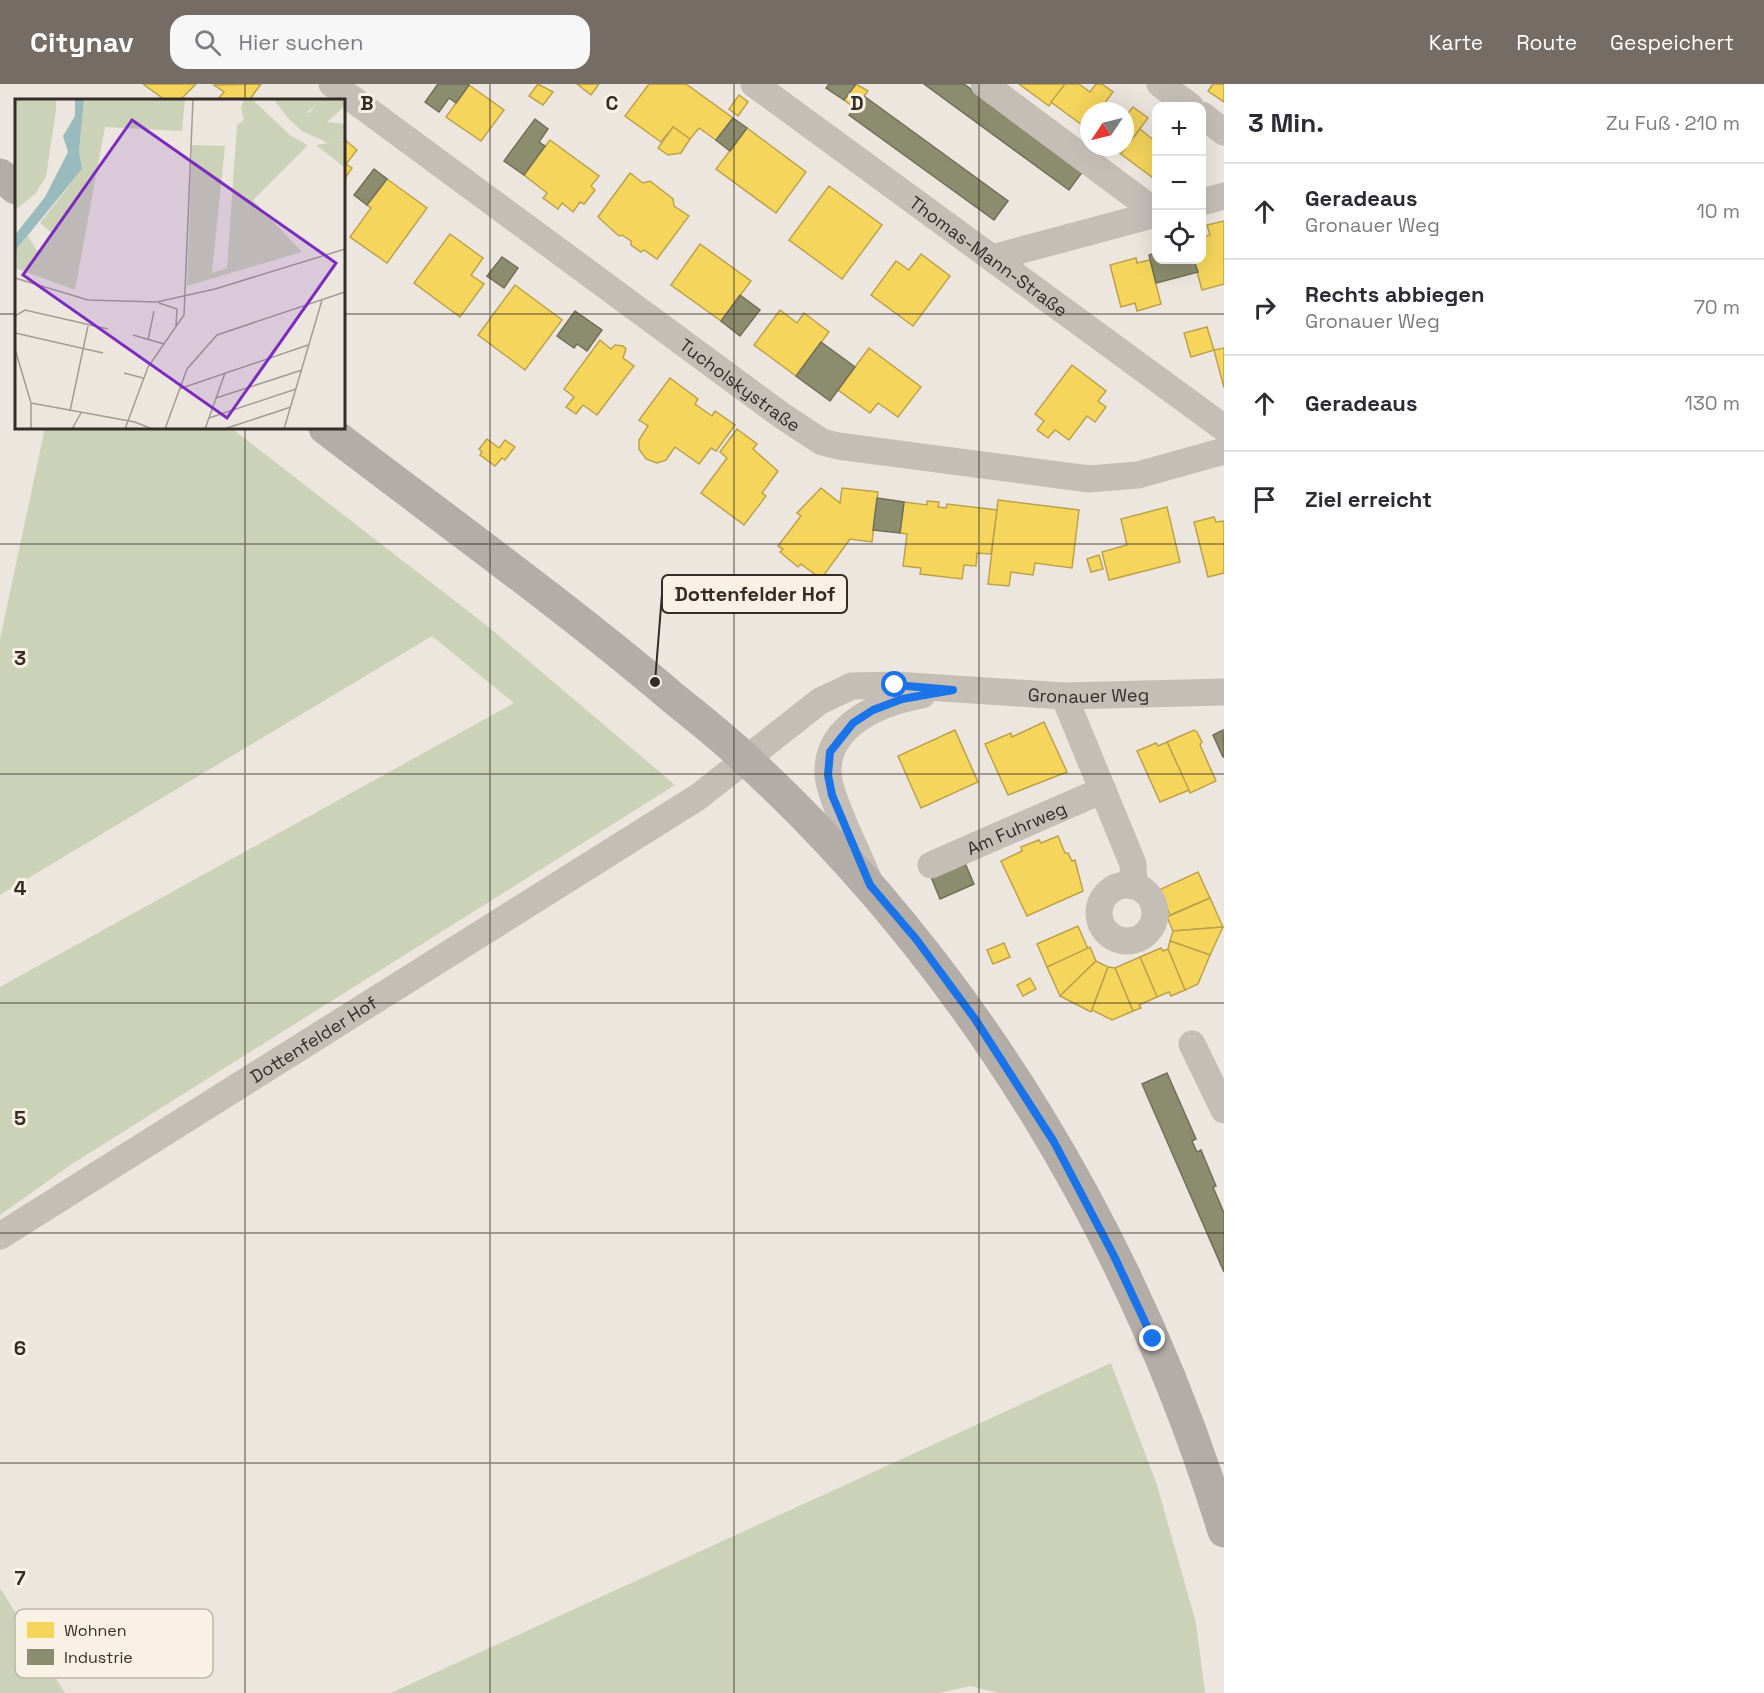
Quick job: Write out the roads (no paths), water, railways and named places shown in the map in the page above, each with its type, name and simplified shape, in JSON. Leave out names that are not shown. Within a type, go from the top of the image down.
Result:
[{"type":"main road","points":[[0,175],[15,187]]},
{"type":"main road","points":[[326,429],[586,626],[747,760],[813,823],[916,939],[1014,1077],[1080,1189],[1153,1339],[1183,1412],[1224,1532]]},
{"type":"street","name":"Tucholskystraße","points":[[332,84],[781,415],[822,442],[1089,479],[1138,475],[1224,451]]},
{"type":"street","name":"Thomas-Mann-Straße","points":[[754,84],[1224,428]]},
{"type":"street","points":[[984,84],[1152,210]]},
{"type":"street","points":[[1160,84],[1185,102]]},
{"type":"street","points":[[1206,118],[1224,132]]},
{"type":"street","points":[[1206,201],[1224,196]]},
{"type":"street","points":[[992,258],[1152,214]]},
{"type":"street","name":"Gronauer Weg","points":[[747,760],[820,701],[852,686],[895,685],[1064,696],[1224,693]]},
{"type":"street","name":"Gronauer Weg","points":[[870,885],[832,795],[828,775],[830,752],[853,723],[873,710],[902,699],[953,690]]},
{"type":"street","points":[[1064,696],[1133,864],[1134,886]]},
{"type":"street","name":"Dottenfelder Hof","points":[[0,1236],[698,797],[747,760]]},
{"type":"street","name":"Am Fuhrweg","points":[[930,866],[1103,790]]},
{"type":"street","points":[[1192,1044],[1224,1110]]},
{"type":"place","name":"Dottenfelder Hof","points":[[655,682]]}]
